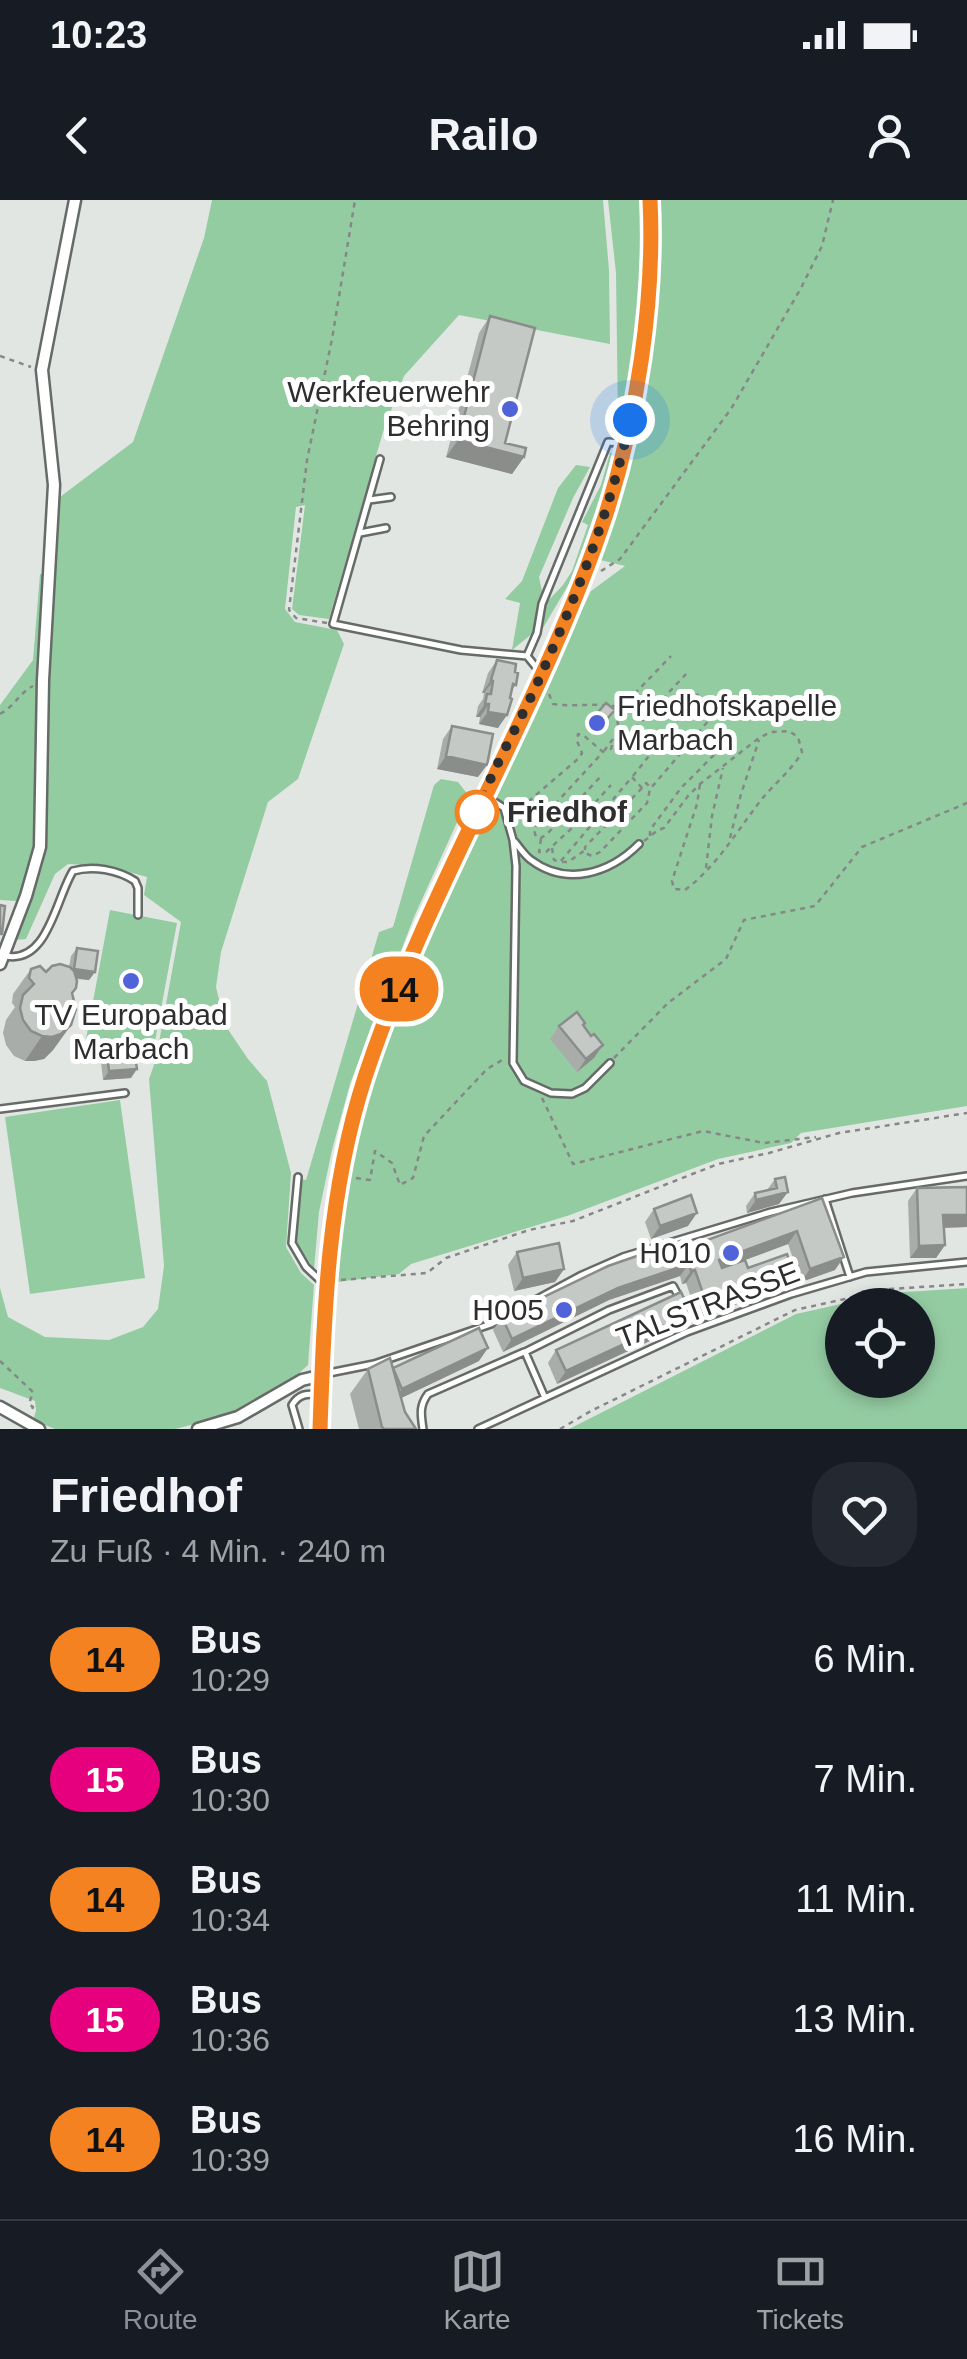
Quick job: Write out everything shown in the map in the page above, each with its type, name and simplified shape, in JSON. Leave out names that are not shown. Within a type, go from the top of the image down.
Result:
[{"type":"main road","points":[[320,1429],[329,1246],[340,1176],[360,1096],[376,1043],[484,795],[542,675],[607,512],[625,444],[642,347],[650,200]]},
{"type":"street","points":[[2,960],[40,846],[43,680],[54,485],[42,370],[75,200]]},
{"type":"street","points":[[198,1429],[238,1417],[302,1380],[322,1375]]},
{"type":"street","points":[[0,1407],[39,1429]]},
{"type":"lane","points":[[527,656],[542,604],[608,442],[625,444]]},
{"type":"lane","points":[[380,460],[334,624],[461,650],[527,656],[542,675]]},
{"type":"lane","points":[[369,500],[391,497]]},
{"type":"lane","points":[[360,532],[386,528]]},
{"type":"lane","points":[[484,795],[504,808],[516,866],[512,1063],[524,1081],[537,1088],[572,1094],[585,1088],[610,1063]]},
{"type":"lane","points":[[513,840],[531,860],[546,868],[584,875],[606,868],[639,844]]},
{"type":"lane","points":[[2,960],[32,952],[45,935],[73,870],[113,871],[135,881],[138,915]]},
{"type":"lane","points":[[0,1108],[125,1093]]},
{"type":"lane","points":[[322,1375],[374,1364],[491,1324],[582,1274],[771,1212],[967,1176]]},
{"type":"lane","points":[[298,1177],[292,1243],[306,1266],[326,1283]]},
{"type":"lane","points":[[825,1200],[850,1276]]},
{"type":"lane","name":"TALSTRASSE","points":[[478,1429],[698,1328],[791,1294],[850,1276],[967,1262]]},
{"type":"lane","points":[[423,1429],[420,1410],[428,1394],[609,1310],[673,1286],[681,1300]]},
{"type":"lane","points":[[689,1314],[698,1328]]},
{"type":"lane","points":[[525,1352],[545,1398]]},
{"type":"lane","points":[[299,1429],[292,1405],[295,1400],[304,1394],[321,1396]]},
{"type":"path","points":[[334,624],[296,618],[289,610],[307,460],[355,200]]},
{"type":"path","points":[[580,584],[620,559],[731,409],[822,246],[833,200]]},
{"type":"path","points":[[0,356],[42,370]]},
{"type":"path","points":[[541,838],[534,834],[536,825],[612,743],[620,728],[618,712],[671,656]]},
{"type":"path","points":[[612,743],[614,752],[686,674]]},
{"type":"path","points":[[542,675],[554,704],[614,706],[618,712]]},
{"type":"path","points":[[0,714],[12,708],[24,690],[43,680]]},
{"type":"path","points":[[552,848],[555,862],[561,860],[700,694]]},
{"type":"path","points":[[585,850],[592,856],[600,852],[647,802],[651,788],[721,706]]},
{"type":"path","points":[[639,844],[664,828],[700,784],[759,738],[771,732],[789,731],[798,737],[802,752],[797,760],[706,872],[685,890],[674,889],[672,881],[700,784]]},
{"type":"path","points":[[504,808],[520,799],[529,801],[580,758],[578,734],[603,752]]},
{"type":"path","points":[[730,842],[759,738]]},
{"type":"path","points":[[650,837],[650,830],[681,788],[726,743]]},
{"type":"path","points":[[706,872],[723,766]]},
{"type":"path","points":[[603,774],[541,838],[539,852],[552,848],[611,785]]},
{"type":"path","points":[[632,777],[642,788]]},
{"type":"path","points":[[561,860],[568,862],[585,850],[646,783],[651,788]]},
{"type":"path","points":[[610,1063],[668,1003],[726,959],[744,920],[815,906],[862,847],[967,803]]},
{"type":"path","points":[[340,1176],[370,1180],[375,1151],[392,1164],[400,1184],[413,1178],[424,1136],[487,1069],[512,1054]]},
{"type":"path","points":[[537,1088],[573,1164],[703,1131],[764,1143],[967,1113]]},
{"type":"path","points":[[326,1283],[426,1273],[446,1258],[529,1230],[573,1220],[718,1164],[825,1136]]},
{"type":"path","points":[[560,1429],[795,1310],[890,1289],[967,1284]]},
{"type":"path","points":[[0,1361],[33,1392],[28,1404],[33,1407],[26,1422]]},
{"type":"green space","points":[[212,200],[603,200],[610,344],[459,315],[404,376],[383,432],[329,619],[299,615],[292,609],[305,505],[296,507],[285,609],[295,622],[337,630],[344,644],[298,779],[268,802],[221,952],[216,987],[225,1025],[267,1081],[291,1173],[286,1247],[301,1273],[314,1285],[308,1365],[238,1413],[175,1429],[55,1429],[33,1420],[35,1401],[0,1388],[0,1288],[8,1317],[45,1337],[109,1340],[143,1327],[158,1309],[164,1266],[149,1079],[181,922],[144,895],[147,877],[107,866],[68,864],[55,874],[26,939],[16,940],[30,902],[0,900],[0,705],[33,660],[40,574],[47,574],[56,500],[133,442],[204,238]]},
{"type":"green space","points":[[608,200],[967,200],[967,1106],[801,1133],[791,1143],[718,1159],[570,1215],[411,1264],[399,1274],[337,1282],[336,1253],[355,1125],[410,971],[591,591],[625,566],[596,559],[639,391],[628,392],[621,426],[616,273]]},
{"type":"green space","points":[[610,453],[616,454],[586,555],[540,633],[545,604],[572,571],[588,525],[582,522],[601,485]]},
{"type":"green space","points":[[576,465],[590,467],[539,577],[542,591],[533,633],[512,650],[520,603],[505,599],[522,581],[558,488]]},
{"type":"green space","points":[[441,779],[458,782],[469,796],[414,917],[350,1084],[319,1212],[314,1269],[296,1242],[302,1179],[306,1180],[379,932],[393,927],[434,785]]},
{"type":"green space","name":"TV Europabad Marbach","points":[[110,910],[177,923],[153,1052],[86,1039]]},
{"type":"green space","points":[[120,1100],[145,1278],[30,1294],[5,1117]]},
{"type":"green space","points":[[967,1288],[967,1429],[569,1429],[796,1314],[825,1308],[825,1398],[935,1398],[935,1290]]},
{"type":"building","points":[[490,316],[535,328],[505,443],[526,448],[524,457],[458,440]]},
{"type":"building","points":[[497,660],[516,664],[518,673],[507,715],[488,712],[489,704],[485,704],[487,694],[491,694]]},
{"type":"building","points":[[606,703],[615,710],[600,726],[592,719]]},
{"type":"building","points":[[452,726],[493,734],[487,765],[446,756]]},
{"type":"building","points":[[0,905],[5,906],[2,934],[0,934]]},
{"type":"building","points":[[77,948],[98,951],[95,972],[74,969]]},
{"type":"building","points":[[60,964],[74,971],[77,981],[72,993],[76,1009],[71,1025],[61,1034],[42,1036],[31,1031],[23,1020],[23,995],[34,984],[29,978],[31,969],[40,966],[46,972]]},
{"type":"building","points":[[577,1012],[591,1036],[594,1034],[603,1045],[586,1059],[559,1026]]},
{"type":"building","points":[[134,1049],[137,1069],[109,1071],[107,1053]]},
{"type":"building","points":[[785,1177],[788,1192],[756,1200],[755,1193],[777,1188],[775,1179]]},
{"type":"building","points":[[967,1187],[967,1215],[943,1215],[945,1245],[919,1246],[917,1188]]},
{"type":"building","points":[[691,1195],[697,1213],[660,1226],[654,1209]]},
{"type":"building","points":[[822,1198],[844,1257],[810,1269],[797,1231],[719,1260],[722,1268],[745,1260],[748,1268],[787,1254],[794,1274],[707,1305],[695,1270],[691,1271],[689,1264],[618,1288],[512,1339],[502,1317],[608,1266],[680,1241],[683,1249]]},
{"type":"building","points":[[559,1243],[564,1269],[523,1278],[517,1252]]},
{"type":"building","points":[[681,1292],[691,1313],[566,1371],[556,1350]]},
{"type":"building","points":[[479,1328],[488,1348],[402,1389],[393,1368]]},
{"type":"building","points":[[390,1358],[405,1412],[416,1429],[382,1427],[368,1369]]},
{"type":"bus line","name":"14","points":[[320,1429],[329,1246],[340,1176],[358,1103],[376,1043],[484,795],[542,675],[607,512],[625,444],[642,347],[650,200]]},
{"type":"place","name":"Werkfeuerwehr Behring","points":[[510,409]]},
{"type":"place","name":"Friedhofskapelle Marbach","points":[[597,723]]},
{"type":"place","name":"Friedhof","points":[[477,812]]},
{"type":"place","name":"TV Europabad Marbach","points":[[131,981]]},
{"type":"place","name":"H010","points":[[731,1253]]},
{"type":"place","name":"H005","points":[[564,1310]]},
{"type":"route","points":[[477,812],[580,584],[607,512],[630,420]]}]
